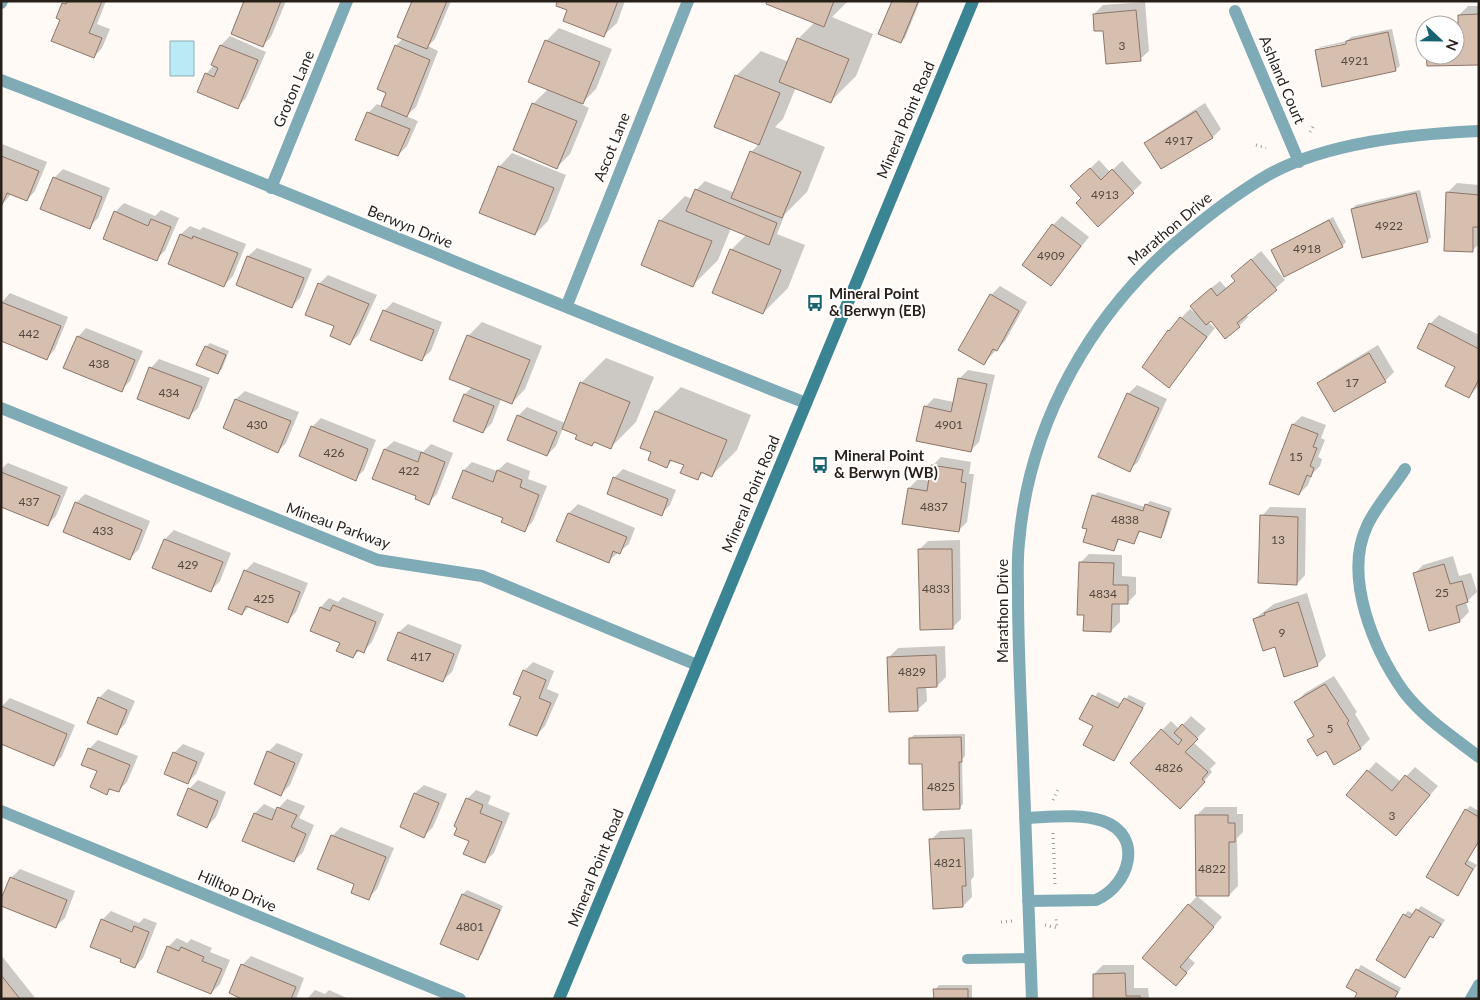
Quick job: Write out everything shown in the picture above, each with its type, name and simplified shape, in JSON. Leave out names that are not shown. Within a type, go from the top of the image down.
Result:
[{"type":"main road","name":"Mineral Point Road","points":[[559,999],[973,1]]},
{"type":"street","name":"Groton Lane","points":[[270,188],[347,1]]},
{"type":"street","name":"Ascot Lane","points":[[567,306],[688,1]]},
{"type":"street","name":"Ashland Court","points":[[1235,11],[1299,162]]},
{"type":"street","name":"Berwyn Drive","points":[[1,80],[119,125],[270,188],[806,403]]},
{"type":"street","name":"Marathon Drive","points":[[1032,999],[1018,651],[1018,543],[1026,494],[1043,432],[1064,382],[1090,337],[1122,295],[1154,260],[1217,209],[1270,174],[1323,153],[1367,143],[1430,133],[1479,131]]},
{"type":"street","name":"Mineau Parkway","points":[[1,408],[378,560],[482,576],[697,665]]},
{"type":"street","points":[[1405,469],[1366,527],[1358,561],[1361,598],[1371,629],[1385,661],[1405,692],[1431,721],[1479,757]]},
{"type":"street","name":"Hilltop Drive","points":[[1,811],[460,999]]},
{"type":"street","points":[[1025,818],[1067,817],[1105,822],[1124,839],[1128,863],[1121,881],[1113,890],[1096,900],[1028,901]]},
{"type":"street","points":[[1471,999],[1479,985]]},
{"type":"lane","points":[[967,959],[1031,958]]},
{"type":"path","points":[[1310,132],[1314,125]]},
{"type":"path","points":[[1256,144],[1266,148]]},
{"type":"path","points":[[1053,804],[1053,797],[1059,787]]},
{"type":"path","points":[[1053,831],[1055,887]]},
{"type":"path","points":[[1056,916],[1057,928]]},
{"type":"path","points":[[1002,922],[1015,921]]},
{"type":"water","points":[[170,41],[194,41],[194,76],[170,76]]},
{"type":"building","points":[[67,1],[102,1],[89,33],[102,38],[94,58],[51,41],[60,20],[56,18],[62,3],[66,4]]},
{"type":"building","points":[[244,1],[281,1],[263,47],[231,34]]},
{"type":"building","points":[[412,1],[447,1],[427,49],[397,37]]},
{"type":"building","points":[[557,1],[618,1],[604,37],[563,21],[567,10],[556,6]]},
{"type":"building","points":[[767,1],[834,1],[824,27],[766,4]]},
{"type":"building","points":[[892,1],[918,2],[901,43],[878,34]]},
{"type":"building","points":[[1136,10],[1141,61],[1106,64],[1103,31],[1094,31],[1093,14]]},
{"type":"building","points":[[1479,14],[1479,65],[1427,66],[1465,65],[1465,15],[1458,15]]},
{"type":"building","points":[[1388,32],[1396,71],[1322,87],[1315,50],[1346,44],[1346,41]]},
{"type":"building","points":[[797,38],[849,59],[831,103],[779,82]]},
{"type":"building","points":[[545,40],[600,62],[583,104],[528,82]]},
{"type":"building","points":[[220,45],[258,60],[238,109],[197,92],[205,73],[214,77],[218,68],[211,65]]},
{"type":"building","points":[[395,45],[430,60],[407,117],[381,106],[386,93],[377,89]]},
{"type":"building","points":[[735,75],[780,93],[759,145],[714,127]]},
{"type":"building","points":[[532,103],[577,121],[557,169],[513,150]]},
{"type":"building","points":[[1196,111],[1213,138],[1161,169],[1144,143]]},
{"type":"building","points":[[367,112],[410,129],[398,156],[355,140]]},
{"type":"building","points":[[750,151],[801,172],[782,218],[731,198]]},
{"type":"building","points":[[1,156],[39,171],[27,201],[7,193],[1,207]]},
{"type":"building","points":[[498,166],[554,188],[535,235],[479,213]]},
{"type":"building","points":[[1090,168],[1101,180],[1112,169],[1134,193],[1098,227],[1076,203],[1081,198],[1070,186]]},
{"type":"building","points":[[53,177],[102,197],[90,229],[40,209]]},
{"type":"building","points":[[695,189],[777,223],[769,245],[686,211]]},
{"type":"building","points":[[1446,192],[1479,195],[1479,227],[1473,227],[1473,252],[1444,251]]},
{"type":"building","points":[[1416,193],[1428,242],[1362,258],[1351,209]]},
{"type":"building","points":[[114,211],[148,226],[151,219],[171,227],[157,261],[103,239]]},
{"type":"building","points":[[659,220],[712,241],[693,287],[641,265]]},
{"type":"building","points":[[1329,220],[1343,247],[1284,277],[1271,250]]},
{"type":"building","points":[[1052,224],[1081,246],[1051,286],[1022,265]]},
{"type":"building","points":[[180,234],[192,239],[193,236],[238,253],[224,287],[168,264]]},
{"type":"building","points":[[730,249],[781,270],[763,314],[712,293]]},
{"type":"building","points":[[247,256],[304,278],[292,308],[236,285]]},
{"type":"building","points":[[1251,259],[1277,290],[1237,323],[1240,327],[1225,339],[1211,321],[1206,325],[1190,306],[1211,288],[1217,296],[1235,281],[1231,276]]},
{"type":"building","points":[[318,283],[369,304],[350,345],[330,336],[334,326],[305,315]]},
{"type":"building","points":[[990,294],[1019,311],[997,351],[993,349],[984,365],[958,350]]},
{"type":"building","points":[[1,302],[61,326],[47,360],[1,341]]},
{"type":"building","points":[[383,310],[434,330],[422,361],[370,340]]},
{"type":"building","points":[[1180,317],[1207,337],[1169,388],[1142,367],[1168,330]]},
{"type":"building","points":[[1429,323],[1479,349],[1479,379],[1469,398],[1445,386],[1455,367],[1417,348]]},
{"type":"building","points":[[467,335],[530,360],[512,404],[449,379]]},
{"type":"building","points":[[77,336],[135,360],[122,392],[63,368]]},
{"type":"building","points":[[205,346],[226,355],[218,374],[196,365]]},
{"type":"building","points":[[1369,353],[1386,382],[1334,412],[1317,383]]},
{"type":"building","points":[[149,367],[202,387],[189,419],[137,399]]},
{"type":"building","points":[[958,378],[987,384],[971,452],[916,441],[924,406],[951,412]]},
{"type":"building","points":[[580,382],[630,402],[611,449],[594,442],[592,446],[575,439],[577,435],[562,429]]},
{"type":"building","points":[[1127,393],[1159,408],[1130,472],[1098,457]]},
{"type":"building","points":[[464,394],[494,406],[483,433],[453,421]]},
{"type":"building","points":[[235,399],[291,421],[278,453],[223,428]]},
{"type":"building","points":[[655,411],[727,440],[712,477],[701,472],[698,480],[680,473],[684,465],[670,460],[667,468],[648,460],[651,452],[640,448]]},
{"type":"building","points":[[517,415],[557,432],[547,456],[507,440]]},
{"type":"building","points":[[1292,424],[1318,434],[1313,447],[1317,448],[1310,466],[1314,468],[1311,477],[1307,475],[1299,495],[1269,484]]},
{"type":"building","points":[[311,426],[368,449],[356,481],[299,456]]},
{"type":"building","points":[[384,449],[418,462],[421,452],[445,462],[429,505],[415,499],[416,496],[372,479]]},
{"type":"building","points":[[931,465],[963,470],[961,482],[966,483],[959,532],[902,524],[908,488],[927,491]]},
{"type":"building","points":[[463,470],[493,482],[497,470],[522,480],[520,487],[539,495],[525,532],[501,522],[503,518],[452,498]]},
{"type":"building","points":[[1,472],[60,496],[48,526],[1,507]]},
{"type":"building","points":[[613,477],[668,499],[662,516],[607,494]]},
{"type":"building","points":[[1092,495],[1143,511],[1145,504],[1169,512],[1161,538],[1139,531],[1134,544],[1118,539],[1114,551],[1083,542],[1087,529],[1082,528]]},
{"type":"building","points":[[75,502],[142,530],[130,560],[63,532]]},
{"type":"building","points":[[568,513],[627,537],[620,554],[613,551],[609,563],[556,541]]},
{"type":"building","points":[[1260,515],[1298,517],[1297,585],[1258,583]]},
{"type":"building","points":[[164,539],[223,562],[211,592],[152,568]]},
{"type":"building","points":[[918,549],[952,549],[953,629],[920,630]]},
{"type":"building","points":[[1079,562],[1114,563],[1113,585],[1128,585],[1128,604],[1112,604],[1111,632],[1083,631],[1084,615],[1077,615]]},
{"type":"building","points":[[1444,564],[1450,584],[1462,581],[1468,602],[1456,606],[1460,622],[1429,631],[1413,573]]},
{"type":"building","points":[[244,570],[300,592],[288,623],[246,606],[242,615],[228,609]]},
{"type":"building","points":[[1298,602],[1318,666],[1284,677],[1275,647],[1263,651],[1253,619],[1265,615],[1264,613]]},
{"type":"building","points":[[333,605],[376,622],[364,653],[357,650],[353,658],[336,651],[340,643],[310,631],[320,607],[330,611]]},
{"type":"building","points":[[398,632],[454,654],[443,682],[387,660]]},
{"type":"building","points":[[936,655],[937,687],[917,688],[918,711],[889,712],[887,657]]},
{"type":"building","points":[[523,670],[546,680],[539,698],[551,703],[537,736],[509,725],[521,697],[513,694]]},
{"type":"building","points":[[1325,684],[1349,721],[1347,723],[1361,749],[1334,765],[1326,751],[1317,756],[1307,740],[1314,736],[1294,702]]},
{"type":"building","points":[[1092,695],[1118,708],[1124,698],[1143,708],[1114,761],[1083,745],[1093,726],[1079,719]]},
{"type":"building","points":[[98,697],[127,710],[117,735],[87,723]]},
{"type":"building","points":[[1,706],[67,734],[54,766],[1,744]]},
{"type":"building","points":[[1182,724],[1198,739],[1185,752],[1208,772],[1202,779],[1205,782],[1180,809],[1130,763],[1161,729],[1178,745],[1182,740],[1174,733]]},
{"type":"building","points":[[961,737],[962,762],[959,762],[960,809],[923,810],[922,764],[909,764],[909,738]]},
{"type":"building","points":[[88,748],[130,765],[119,792],[109,789],[107,795],[90,787],[97,771],[81,765]]},
{"type":"building","points":[[267,751],[295,763],[281,796],[254,784]]},
{"type":"building","points":[[173,752],[197,762],[188,784],[164,774]]},
{"type":"building","points":[[1367,770],[1392,791],[1405,775],[1430,795],[1396,836],[1346,795]]},
{"type":"building","points":[[188,788],[218,801],[207,828],[177,815]]},
{"type":"building","points":[[414,793],[439,803],[424,838],[400,827]]},
{"type":"building","points":[[466,798],[483,805],[480,813],[502,822],[485,863],[463,854],[469,841],[454,835],[457,828],[454,826]]},
{"type":"building","points":[[277,807],[297,815],[291,827],[306,834],[294,862],[242,841],[254,813],[272,820]]},
{"type":"building","points":[[1465,809],[1479,817],[1479,841],[1465,864],[1473,869],[1458,896],[1426,877]]},
{"type":"building","points":[[1195,815],[1228,815],[1228,823],[1235,823],[1235,842],[1229,842],[1229,896],[1196,896]]},
{"type":"building","points":[[331,835],[386,857],[369,900],[351,893],[354,884],[317,869]]},
{"type":"building","points":[[964,838],[966,886],[962,886],[963,907],[933,909],[929,839]]},
{"type":"building","points":[[10,877],[67,900],[56,928],[1,906],[1,899]]},
{"type":"building","points":[[462,894],[500,910],[478,960],[440,944]]},
{"type":"building","points":[[1188,904],[1214,927],[1180,967],[1187,973],[1176,986],[1142,958]]},
{"type":"building","points":[[1416,909],[1441,924],[1433,938],[1430,936],[1405,978],[1376,960],[1403,914],[1410,918]]},
{"type":"building","points":[[101,919],[132,932],[134,926],[149,932],[135,968],[120,962],[121,959],[90,947]]},
{"type":"building","points":[[167,946],[179,951],[181,947],[204,957],[202,961],[222,969],[211,994],[157,972]]},
{"type":"building","points":[[241,964],[296,987],[291,999],[242,999],[229,993]]},
{"type":"building","points":[[1356,969],[1398,992],[1394,999],[1354,999],[1357,993],[1346,987]]},
{"type":"building","points":[[1125,973],[1126,996],[1140,996],[1140,999],[1093,999],[1093,974]]},
{"type":"building","points":[[1,975],[20,999],[1,999]]},
{"type":"building","points":[[933,989],[968,989],[968,999],[934,999]]},
{"type":"place","name":"Mineral Point & Berwyn (EB)","points":[[815,303]]},
{"type":"place","name":"Mineral Point & Berwyn (WB)","points":[[820,465]]}]
